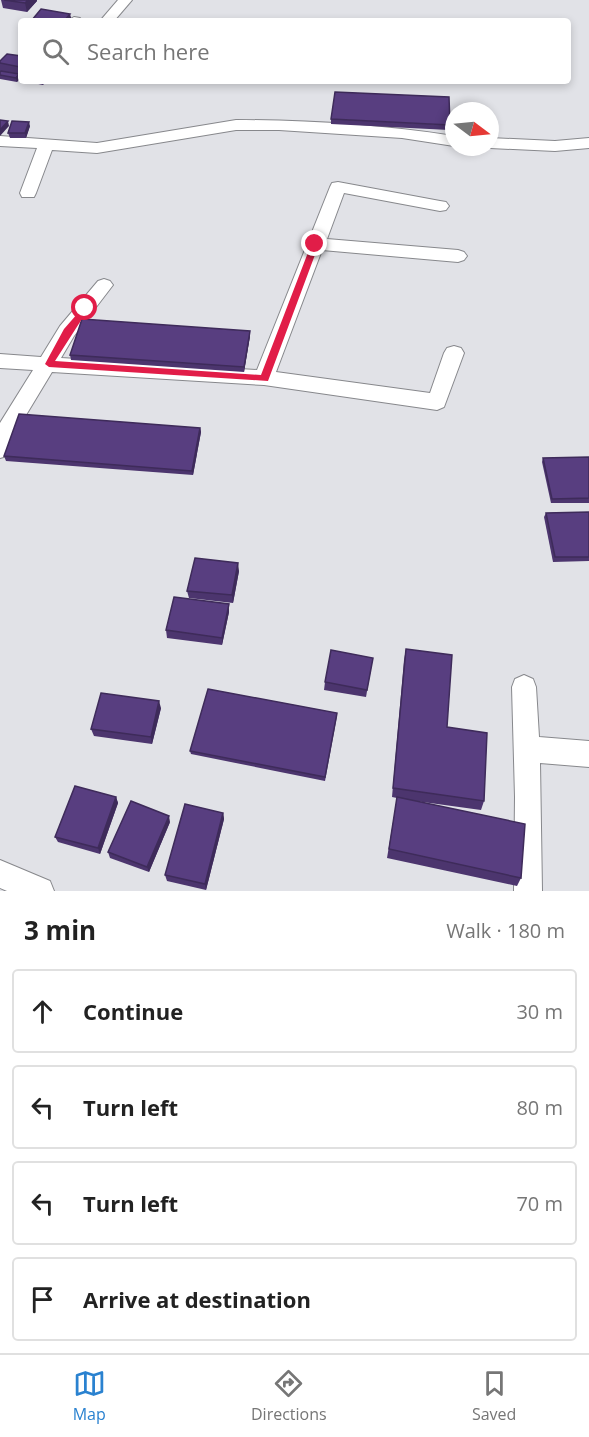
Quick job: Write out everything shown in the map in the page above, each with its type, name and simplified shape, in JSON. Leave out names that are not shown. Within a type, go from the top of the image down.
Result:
[{"type":"street","points":[[110,18],[126,0]]},
{"type":"street","points":[[0,141],[97,148],[236,125],[279,125],[402,133],[445,140]]},
{"type":"street","points":[[499,143],[555,146],[589,143]]},
{"type":"street","points":[[28,194],[46,145]]},
{"type":"street","points":[[264,378],[338,188],[440,206]]},
{"type":"street","points":[[315,244],[458,256]]},
{"type":"street","points":[[0,450],[10,424],[68,331],[104,285]]},
{"type":"street","points":[[0,361],[264,378],[437,402],[454,354]]},
{"type":"street","points":[[524,687],[529,849],[528,891]]},
{"type":"street","points":[[526,749],[589,754]]},
{"type":"street","points":[[0,874],[40,891]]},
{"type":"building","points":[[4,0],[28,0],[25,3]]},
{"type":"building","points":[[41,9],[70,14],[67,18],[34,18]]},
{"type":"building","points":[[7,54],[18,56],[18,67],[0,63]]},
{"type":"building","points":[[0,72],[18,75],[16,78],[0,75]]},
{"type":"building","points":[[335,92],[449,97],[449,102],[445,102],[445,125],[331,119]]},
{"type":"building","points":[[0,120],[8,121],[0,130]]},
{"type":"building","points":[[12,121],[29,122],[25,133],[8,133]]},
{"type":"building","points":[[82,319],[250,331],[244,367],[70,355]]},
{"type":"building","points":[[19,414],[200,428],[192,471],[4,456]]},
{"type":"building","points":[[589,457],[589,498],[552,499],[543,458]]},
{"type":"building","points":[[589,512],[589,557],[555,557],[546,513]]},
{"type":"building","points":[[195,558],[238,563],[232,595],[187,591]]},
{"type":"building","points":[[174,597],[229,604],[222,638],[166,630]]},
{"type":"building","points":[[406,649],[452,655],[447,727],[487,733],[484,801],[393,788]]},
{"type":"building","points":[[331,650],[373,658],[367,690],[325,682]]},
{"type":"building","points":[[208,689],[337,713],[325,777],[190,751]]},
{"type":"building","points":[[101,693],[159,701],[151,737],[91,729]]},
{"type":"building","points":[[75,786],[116,797],[98,848],[55,837]]},
{"type":"building","points":[[397,797],[525,824],[521,878],[389,849]]},
{"type":"building","points":[[131,801],[169,816],[147,867],[108,852]]},
{"type":"building","points":[[185,804],[223,813],[205,884],[165,875]]},
{"type":"route","points":[[85,308],[68,331],[49,364],[264,378],[315,244]]}]
